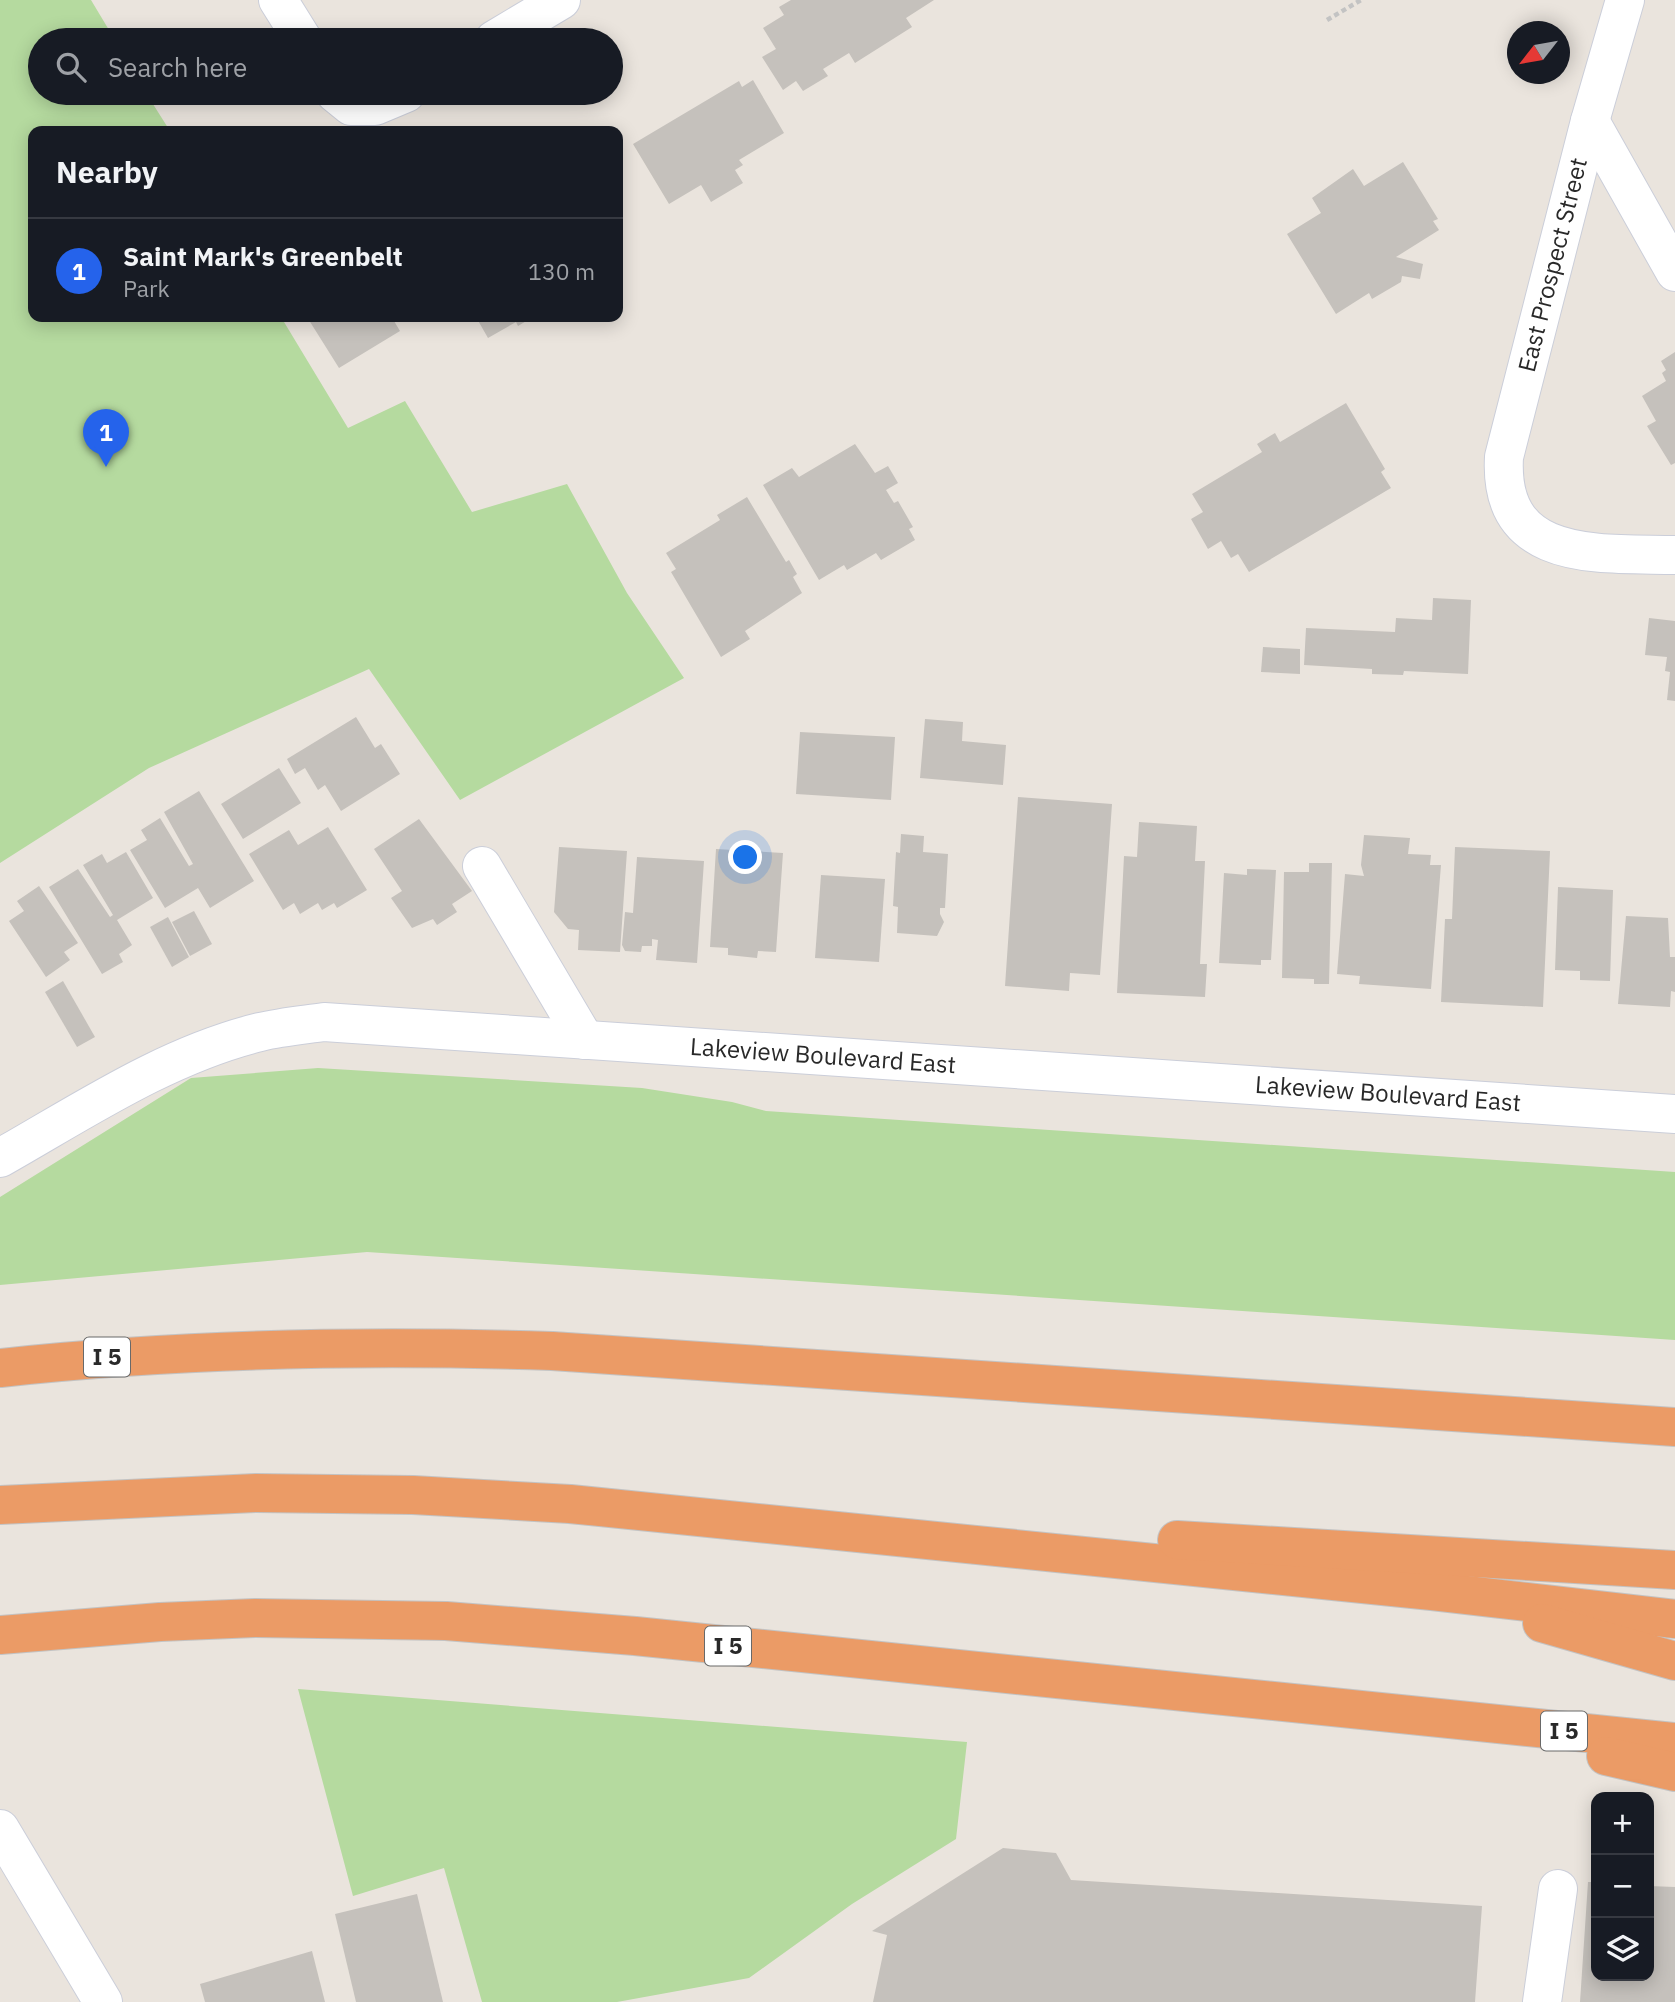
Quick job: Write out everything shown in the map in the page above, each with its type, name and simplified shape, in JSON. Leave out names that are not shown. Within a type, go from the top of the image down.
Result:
[{"type":"highway","name":"I 5","points":[[0,1368],[215,1351],[400,1347],[552,1351],[1675,1427]]},
{"type":"highway","points":[[1483,1416],[1675,1451]]},
{"type":"highway","points":[[0,1505],[178,1495],[413,1494],[649,1512],[1675,1570]]},
{"type":"highway","points":[[649,1512],[1432,1591],[1675,1619]]},
{"type":"highway","points":[[1432,1591],[1675,1661]]},
{"type":"highway","name":"I 5","points":[[0,1635],[160,1622],[255,1618],[446,1621],[635,1636],[1675,1742]]},
{"type":"highway","points":[[1454,1721],[1675,1772]]},
{"type":"street","points":[[278,0],[296,28]]},
{"type":"street","points":[[514,28],[561,0]]},
{"type":"street","name":"East Prospect Street","points":[[1625,0],[1590,121],[1504,457],[1503,483],[1511,508],[1526,528],[1550,545],[1580,552],[1675,555]]},
{"type":"street","points":[[1590,121],[1675,272]]},
{"type":"street","points":[[482,866],[585,1040]]},
{"type":"street","name":"Lakeview Boulevard East","points":[[0,1158],[133,1082],[196,1053],[260,1032],[324,1022],[1675,1114]]},
{"type":"street","points":[[0,1829],[103,2002]]},
{"type":"street","points":[[1542,2002],[1558,1889]]},
{"type":"path","points":[[1327,20],[1361,0]]},
{"type":"green space","points":[[0,0],[91,0],[108,28],[28,28],[28,105],[154,105],[167,126],[28,126],[28,322],[284,322],[348,428],[405,401],[472,512],[567,484],[627,593],[684,678],[460,800],[369,669],[149,768],[0,863]]},
{"type":"green space","points":[[318,1068],[642,1088],[732,1102],[766,1111],[1675,1172],[1675,1340],[367,1252],[0,1285],[0,1197],[191,1078]]},
{"type":"green space","points":[[298,1689],[967,1742],[956,1839],[852,1904],[749,1978],[617,2002],[482,2002],[444,1868],[353,1896]]},
{"type":"building","points":[[791,0],[934,0],[906,18],[912,27],[855,63],[849,53],[823,69],[828,76],[803,91],[796,81],[783,90],[762,57],[776,49],[763,28],[784,15],[779,7]]},
{"type":"building","points":[[753,80],[784,133],[739,160],[743,165],[735,170],[743,183],[711,202],[701,185],[669,204],[633,144],[739,81],[742,87]]},
{"type":"building","points":[[1403,162],[1438,219],[1433,221],[1439,230],[1396,257],[1423,264],[1420,279],[1402,276],[1401,282],[1372,299],[1369,293],[1336,314],[1287,234],[1321,213],[1312,198],[1353,169],[1364,186]]},
{"type":"building","points":[[310,322],[395,322],[400,331],[339,368]]},
{"type":"building","points":[[479,322],[516,322],[488,338]]},
{"type":"building","points":[[1675,352],[1675,463],[1671,465],[1647,426],[1656,421],[1642,396],[1666,381],[1662,373],[1666,370],[1661,361]]},
{"type":"building","points":[[1346,403],[1385,469],[1381,472],[1391,488],[1249,572],[1238,554],[1231,558],[1221,541],[1208,549],[1191,519],[1203,512],[1192,494],[1262,452],[1257,444],[1275,433],[1280,442]]},
{"type":"building","points":[[855,444],[875,473],[888,466],[898,483],[886,490],[894,503],[898,501],[913,527],[909,529],[915,540],[881,560],[876,553],[847,570],[844,565],[819,580],[763,485],[792,468],[799,477]]},
{"type":"building","points":[[747,497],[786,562],[789,560],[797,574],[793,577],[802,593],[745,631],[750,639],[721,657],[671,572],[676,569],[666,553],[720,520],[717,515]]},
{"type":"building","points":[[1433,598],[1471,600],[1468,674],[1404,671],[1403,675],[1372,674],[1372,669],[1304,665],[1306,628],[1395,632],[1396,618],[1432,620]]},
{"type":"building","points":[[1649,618],[1675,621],[1675,701],[1667,700],[1670,672],[1665,671],[1667,657],[1645,655]]},
{"type":"building","points":[[1263,647],[1300,649],[1300,674],[1261,672]]},
{"type":"building","points":[[356,717],[375,748],[381,744],[400,774],[341,811],[325,785],[318,790],[305,768],[295,774],[287,759]]},
{"type":"building","points":[[925,719],[963,722],[962,741],[1006,745],[1003,785],[920,778]]},
{"type":"building","points":[[800,732],[895,737],[891,800],[796,794]]},
{"type":"building","points":[[279,768],[301,803],[243,839],[221,804]]},
{"type":"building","points":[[199,791],[254,881],[210,908],[198,888],[165,908],[130,850],[147,840],[141,830],[160,818],[189,866],[193,864],[164,812]]},
{"type":"building","points":[[1018,797],[1112,804],[1100,975],[1070,973],[1069,991],[1005,986]]},
{"type":"building","points":[[419,819],[472,891],[452,904],[457,912],[437,925],[433,919],[412,928],[391,898],[402,891],[374,849]]},
{"type":"building","points":[[1139,822],[1197,826],[1195,861],[1205,861],[1200,964],[1207,964],[1205,997],[1117,993],[1124,856],[1137,857]]},
{"type":"building","points":[[328,827],[367,890],[337,908],[334,903],[322,910],[318,903],[300,914],[294,903],[283,910],[249,854],[289,830],[298,845]]},
{"type":"building","points":[[901,834],[924,836],[923,852],[948,854],[945,908],[940,908],[944,922],[937,936],[897,933],[898,907],[893,906],[896,852],[900,853]]},
{"type":"building","points":[[1364,835],[1410,838],[1408,854],[1431,855],[1430,865],[1441,865],[1431,989],[1359,984],[1360,976],[1337,974],[1345,874],[1364,876],[1361,865]]},
{"type":"building","points":[[559,847],[627,851],[620,952],[578,950],[579,930],[568,929],[554,912]]},
{"type":"building","points":[[1455,847],[1550,851],[1543,1007],[1441,1002],[1445,919],[1452,919]]},
{"type":"building","points":[[716,849],[783,853],[776,952],[758,951],[757,958],[728,955],[728,948],[710,947]]},
{"type":"building","points":[[126,852],[153,898],[117,920],[132,945],[119,954],[123,962],[102,974],[49,887],[78,869],[110,917],[113,915],[83,865],[102,854],[107,863]]},
{"type":"building","points":[[637,857],[704,861],[697,963],[656,960],[658,940],[652,939],[652,946],[642,946],[641,952],[625,951],[622,945],[625,912],[633,913]]},
{"type":"building","points":[[1309,863],[1332,863],[1329,984],[1314,984],[1314,979],[1282,978],[1284,872],[1309,872]]},
{"type":"building","points":[[1247,869],[1276,870],[1271,960],[1261,960],[1261,965],[1219,963],[1224,873],[1247,875]]},
{"type":"building","points":[[821,875],[885,879],[879,962],[815,958]]},
{"type":"building","points":[[39,886],[78,943],[64,952],[70,960],[46,977],[9,921],[24,911],[17,901]]},
{"type":"building","points":[[1558,887],[1613,890],[1610,981],[1580,980],[1580,971],[1555,970]]},
{"type":"building","points":[[194,911],[212,944],[190,956],[172,922]]},
{"type":"building","points":[[1626,916],[1668,918],[1670,957],[1675,957],[1675,992],[1671,991],[1670,1007],[1618,1004]]},
{"type":"building","points":[[168,917],[189,957],[172,967],[150,927]]},
{"type":"building","points":[[63,981],[95,1037],[77,1047],[45,992]]},
{"type":"building","points":[[1003,1848],[1056,1853],[1071,1880],[1482,1906],[1475,2002],[873,2002],[887,1935],[872,1931]]},
{"type":"building","points":[[1588,1882],[1591,1882],[1591,1981],[1654,1981],[1654,1886],[1675,1887],[1675,2002],[1580,2002]]},
{"type":"building","points":[[417,1894],[443,2002],[356,2002],[335,1914]]},
{"type":"building","points":[[312,1951],[325,2002],[205,2002],[200,1984]]},
{"type":"place","name":"Saint Mark's Greenbelt","points":[[106,467]]}]
